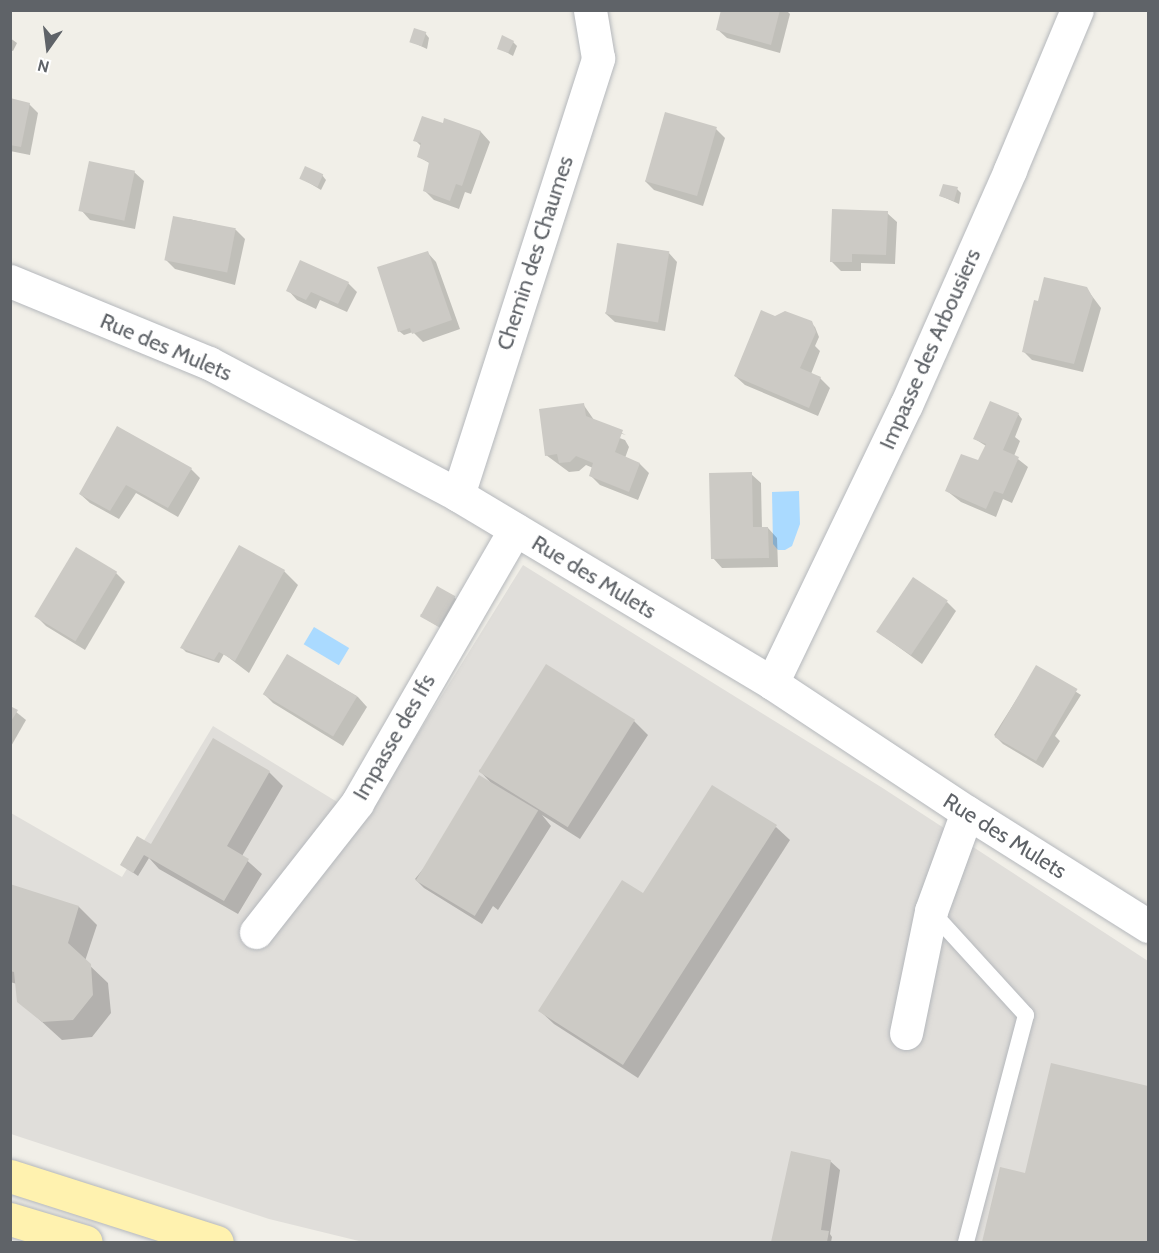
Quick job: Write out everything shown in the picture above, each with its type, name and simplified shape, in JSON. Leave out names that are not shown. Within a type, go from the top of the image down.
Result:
[{"type":"main road","points":[[10,1176],[217,1242]]},
{"type":"main road","points":[[10,1219],[86,1242]]},
{"type":"street","name":"Chemin des Chaumes","points":[[458,495],[598,58],[590,10]]},
{"type":"street","name":"Impasse des Arbousiers","points":[[772,683],[906,405],[1010,170],[1077,10]]},
{"type":"street","name":"Rue des Mulets","points":[[10,281],[210,363],[458,495],[772,683],[967,812],[1149,926]]},
{"type":"street","name":"Impasse des Ifs","points":[[256,932],[357,802],[514,529]]},
{"type":"street","points":[[906,1033],[931,911],[967,812]]},
{"type":"lane","points":[[931,911],[1026,1015],[966,1242]]},
{"type":"shaded area","points":[[523,565],[881,787],[1148,961],[1148,1242],[363,1242],[269,1219],[11,1134],[11,813],[122,877],[213,726],[365,819]]},
{"type":"water","points":[[799,491],[800,524],[792,546],[785,550],[778,550],[773,544],[772,492]]},
{"type":"water","points":[[314,627],[349,648],[339,665],[304,644]]},
{"type":"building","points":[[721,10],[780,10],[771,45],[716,30]]},
{"type":"building","points":[[414,28],[426,32],[422,46],[409,42]]},
{"type":"building","points":[[502,35],[514,41],[508,53],[497,49]]},
{"type":"building","points":[[10,98],[30,103],[21,147],[10,145]]},
{"type":"building","points":[[665,112],[717,127],[697,196],[645,181]]},
{"type":"building","points":[[422,116],[443,123],[444,118],[481,131],[462,186],[456,184],[450,201],[423,191],[429,162],[417,157],[421,143],[413,141]]},
{"type":"building","points":[[89,161],[135,171],[124,221],[78,211]]},
{"type":"building","points":[[305,166],[323,174],[318,187],[299,179]]},
{"type":"building","points":[[943,184],[958,187],[954,201],[939,196]]},
{"type":"building","points":[[832,209],[888,211],[886,255],[852,254],[852,262],[830,262]]},
{"type":"building","points":[[173,216],[236,228],[227,272],[164,260]]},
{"type":"building","points":[[617,243],[669,251],[658,322],[606,314]]},
{"type":"building","points":[[428,251],[452,320],[412,334],[410,328],[398,332],[377,267]]},
{"type":"building","points":[[300,260],[349,282],[338,304],[311,292],[306,300],[286,291]]},
{"type":"building","points":[[1044,277],[1087,287],[1093,298],[1074,364],[1022,352],[1034,300],[1038,301]]},
{"type":"building","points":[[761,310],[775,316],[785,311],[812,321],[816,332],[800,368],[821,377],[809,408],[734,376]]},
{"type":"building","points":[[990,401],[1019,413],[1003,450],[1019,457],[1003,494],[994,491],[986,509],[945,491],[961,454],[978,460],[986,444],[973,439]]},
{"type":"building","points":[[584,403],[586,416],[623,430],[615,452],[640,463],[629,492],[589,476],[593,463],[576,456],[570,462],[559,463],[557,454],[545,456],[539,409]]},
{"type":"building","points":[[117,426],[192,468],[168,508],[126,485],[110,511],[79,494]]},
{"type":"building","points":[[752,472],[753,527],[768,527],[769,558],[711,559],[709,473]]},
{"type":"building","points":[[239,545],[285,570],[235,661],[219,652],[214,660],[180,648]]},
{"type":"building","points":[[76,547],[117,572],[75,641],[34,616]]},
{"type":"building","points":[[913,577],[948,600],[911,655],[876,632]]},
{"type":"building","points":[[437,586],[455,596],[438,627],[420,617]]},
{"type":"building","points":[[287,654],[357,696],[333,737],[263,694]]},
{"type":"building","points":[[546,664],[635,720],[568,827],[479,772]]},
{"type":"building","points":[[1036,665],[1078,689],[1036,761],[994,737]]},
{"type":"building","points":[[10,706],[18,710],[10,723]]},
{"type":"building","points":[[213,738],[270,771],[227,846],[249,859],[224,901],[144,855],[133,873],[120,865],[137,836],[151,844]]},
{"type":"building","points":[[479,775],[538,811],[475,916],[416,880]]},
{"type":"building","points":[[712,785],[777,825],[623,1065],[538,1011],[622,880],[643,893]]},
{"type":"building","points":[[10,884],[79,906],[68,943],[91,964],[93,995],[73,1020],[42,1022],[17,1002],[14,972],[10,971]]},
{"type":"building","points":[[1051,1063],[1148,1086],[1148,1242],[982,1242],[1000,1167],[1025,1173]]},
{"type":"building","points":[[791,1151],[831,1160],[821,1230],[829,1231],[827,1242],[771,1242]]}]
